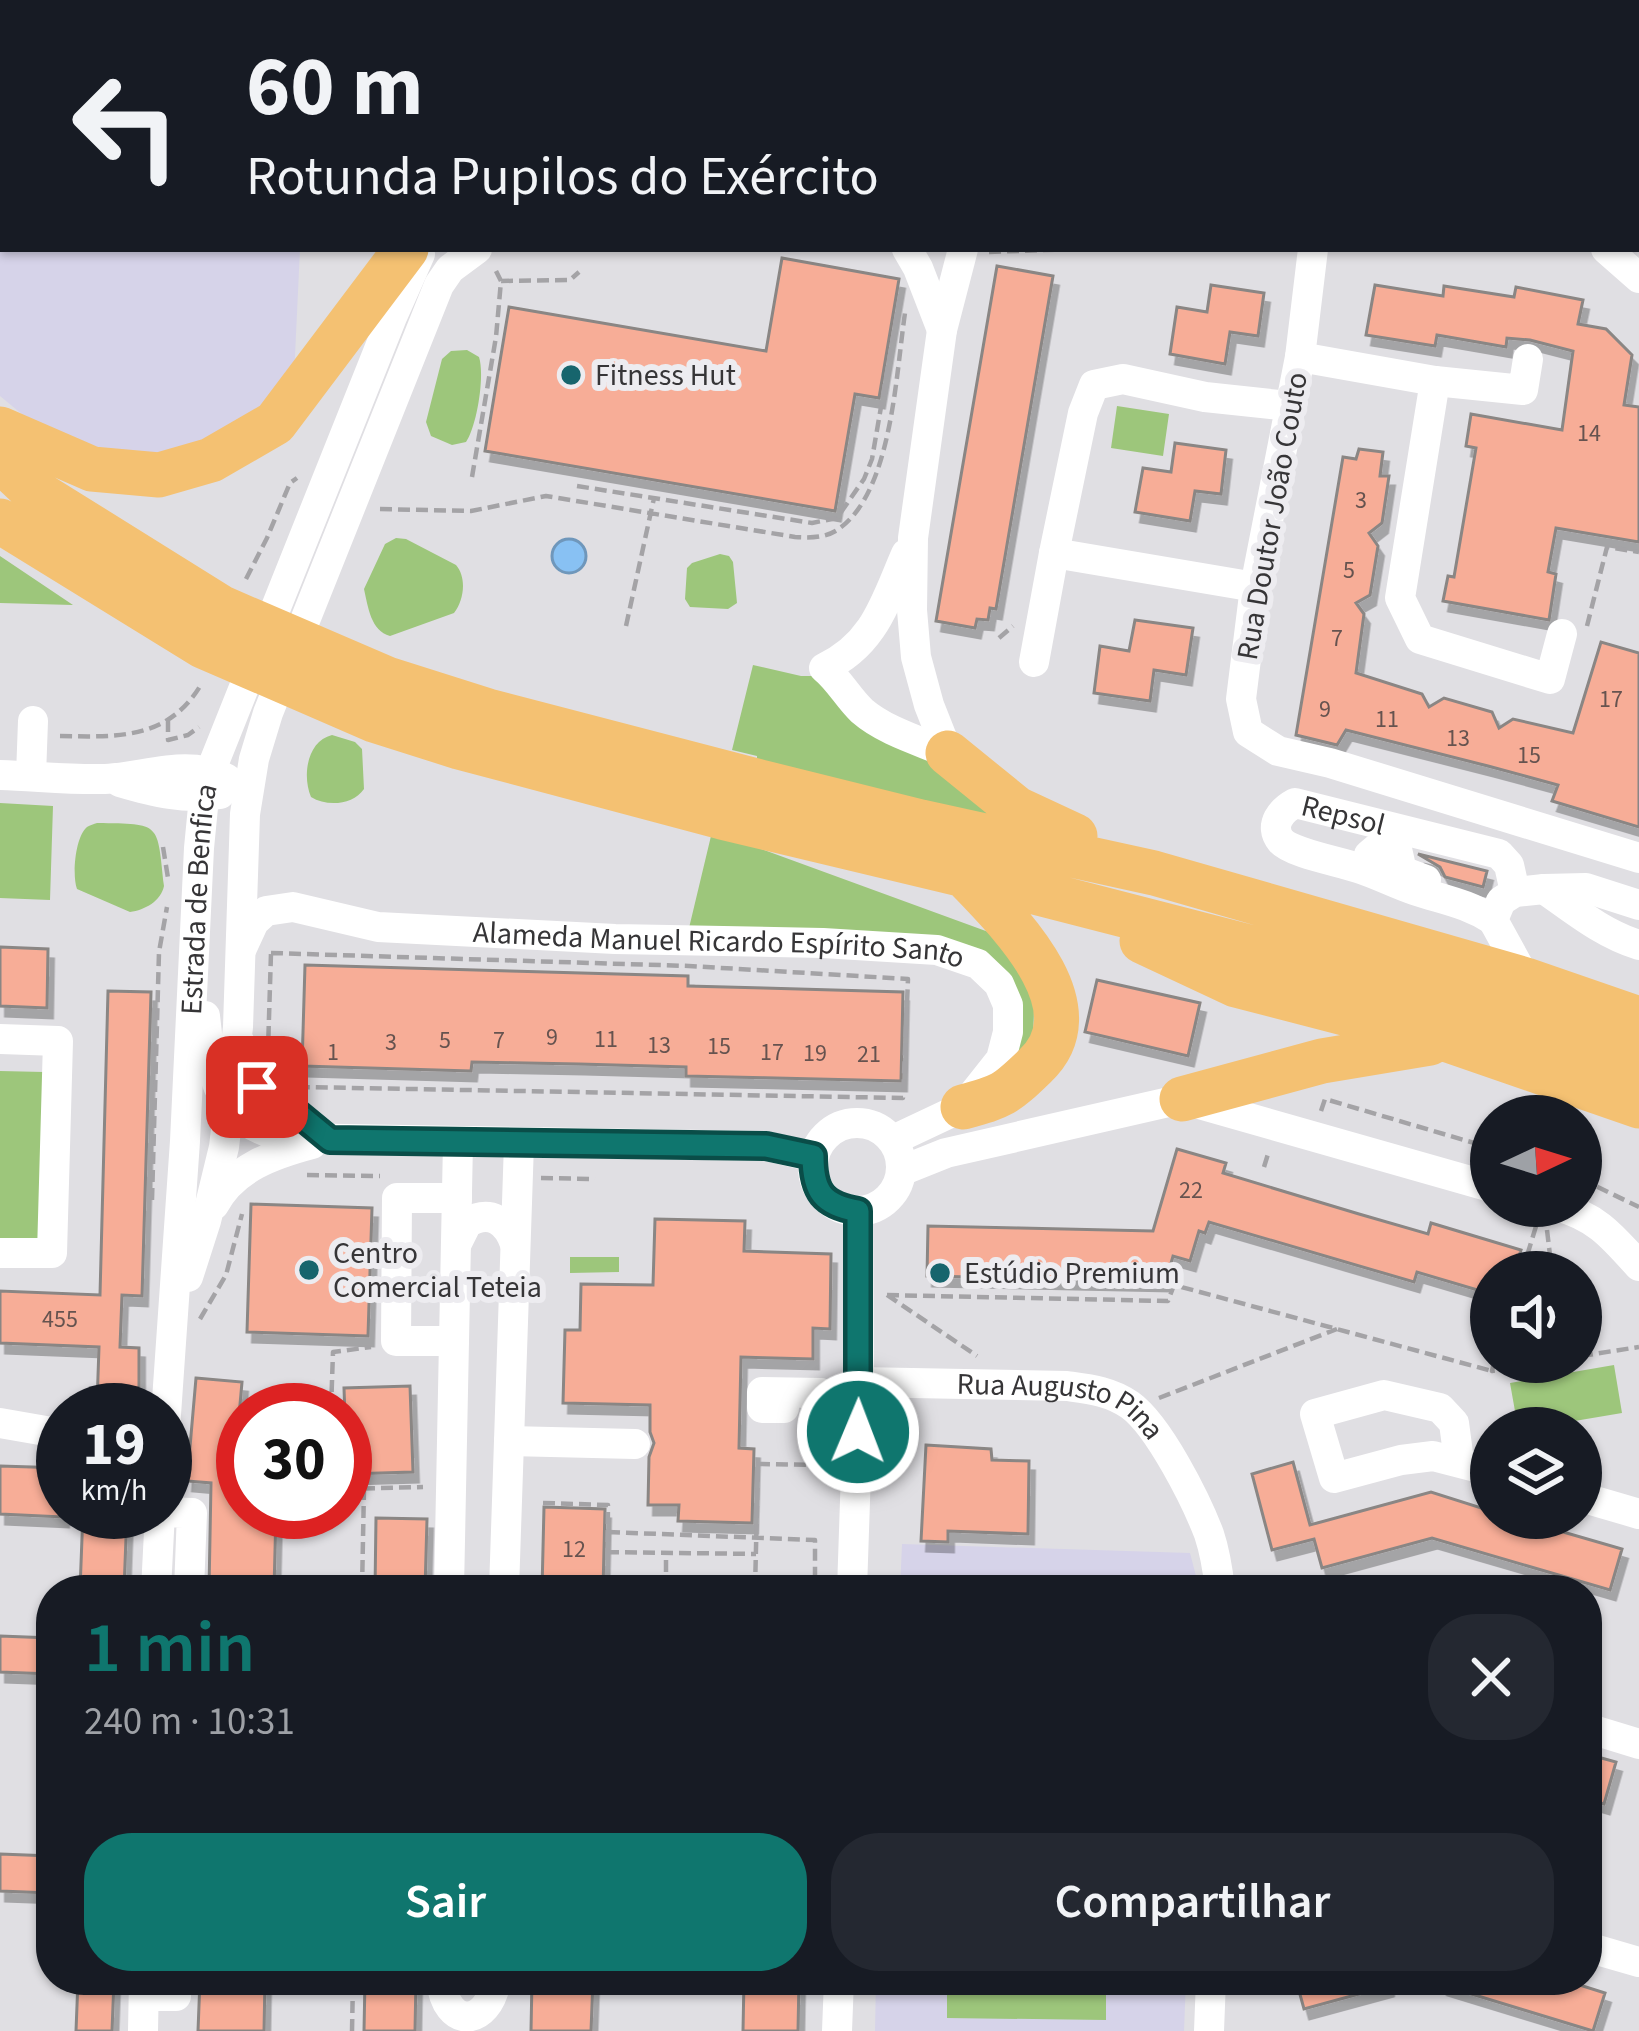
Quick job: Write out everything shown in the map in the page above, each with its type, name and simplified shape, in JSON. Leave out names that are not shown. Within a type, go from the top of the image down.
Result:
[{"type":"highway","points":[[0,429],[92,469],[159,475],[212,460],[275,423],[404,252]]},
{"type":"highway","points":[[9,499],[202,646],[374,720],[460,747],[728,796],[921,822],[1154,872],[1526,980],[1639,1019]]},
{"type":"highway","points":[[948,753],[1017,809],[1154,872]]},
{"type":"highway","points":[[728,796],[966,877],[1497,1014],[1639,1063]]},
{"type":"highway","points":[[963,1107],[1003,1096],[1043,1058],[1058,1023],[1049,983],[1019,933],[966,877]]},
{"type":"highway","points":[[1039,893],[1236,985],[1448,1040],[1639,1106]]},
{"type":"highway","points":[[1182,1099],[1322,1061],[1448,1040]]},
{"type":"street","name":"Estrada de Benfica","points":[[186,1320],[199,848],[208,784],[392,316],[422,252]]},
{"type":"street","points":[[948,753],[916,657],[913,538],[942,330],[962,252]]},
{"type":"street","name":"Rua Doutor João Couto","points":[[1313,252],[1300,357],[1255,586],[1240,699],[1248,732],[1278,751],[1639,858]]},
{"type":"street","points":[[1609,252],[1639,278]]},
{"type":"street","name":"Estrada de Benfica","points":[[174,1383],[230,1106],[248,790],[254,759],[268,712],[439,285],[450,269],[484,256]]},
{"type":"street","points":[[912,258],[942,330]]},
{"type":"street","points":[[1300,357],[1435,381],[1523,390],[1528,359]]},
{"type":"street","points":[[1034,662],[1083,413],[1094,385],[1123,379],[1205,397],[1288,406]]},
{"type":"street","points":[[1435,381],[1400,598],[1420,639],[1550,679],[1562,634]]},
{"type":"street","points":[[913,538],[880,616],[862,643],[824,668],[874,720],[948,753]]},
{"type":"street","points":[[1054,554],[1255,586]]},
{"type":"street","points":[[33,721],[15,776],[109,779],[165,795],[208,784],[248,790]]},
{"type":"street","name":"Repsol","points":[[1295,803],[1499,854],[1509,866],[1513,900],[1472,906],[1295,849],[1282,842],[1277,818],[1295,803]]},
{"type":"street","points":[[1513,900],[1586,888],[1639,905]]},
{"type":"street","points":[[1513,900],[1526,980]]},
{"type":"street","points":[[1513,900],[1584,918],[1639,946]]},
{"type":"street","name":"Alameda Manuel Ricardo Espírito Santo","points":[[240,952],[254,922],[266,911],[293,907],[378,927],[937,950],[978,964],[999,983],[1008,1005],[1008,1031],[1001,1060],[963,1107],[897,1155]]},
{"type":"street","points":[[194,970],[219,1092],[240,1118],[260,1132],[330,1140],[766,1146],[813,1156]]},
{"type":"street","points":[[238,1028],[247,1072],[257,1087],[330,1140]]},
{"type":"street","points":[[0,1039],[58,1041],[52,1252],[0,1252]]},
{"type":"street","points":[[897,1155],[946,1153],[1182,1099],[1470,1181]]},
{"type":"street","points":[[858,1122],[878,1127],[897,1155],[897,1186],[874,1208],[838,1208],[822,1195],[813,1177],[813,1156],[822,1138],[838,1126],[858,1122]]},
{"type":"street","points":[[206,1221],[218,1196],[238,1174],[287,1150],[330,1140]]},
{"type":"street","points":[[449,1575],[458,1142]]},
{"type":"street","points":[[505,1575],[519,1143]]},
{"type":"street","points":[[454,1341],[396,1341],[398,1198],[457,1198]]},
{"type":"street","points":[[853,1575],[858,1211]]},
{"type":"street","points":[[457,1243],[467,1223],[483,1217],[503,1222],[515,1244]]},
{"type":"street","points":[[1600,1227],[1639,1266]]},
{"type":"street","name":"Rua Augusto Pina","points":[[859,1382],[1067,1386],[1095,1389],[1130,1405],[1145,1418],[1200,1512],[1217,1575]]},
{"type":"street","points":[[785,1393],[821,1394]]},
{"type":"street","points":[[1459,1461],[1454,1424],[1440,1408],[1384,1395],[1315,1414],[1334,1478],[1432,1456],[1470,1464]]},
{"type":"street","points":[[0,1424],[36,1430]]},
{"type":"street","points":[[509,1441],[635,1444]]},
{"type":"street","points":[[1602,1503],[1639,1514]]},
{"type":"street","points":[[157,1575],[159,1539]]},
{"type":"street","points":[[190,1575],[191,1539]]},
{"type":"street","points":[[1602,1733],[1639,1744]]},
{"type":"street","points":[[1602,1951],[1639,1962]]},
{"type":"street","points":[[143,2031],[144,1995]]},
{"type":"street","points":[[440,2031],[441,1995]]},
{"type":"street","points":[[444,1995],[452,2012],[467,2015],[488,2007],[493,1995]]},
{"type":"street","points":[[497,1995],[498,2031]]},
{"type":"street","points":[[837,2031],[838,1995]]},
{"type":"street","points":[[1209,2031],[1210,1995]]},
{"type":"path","points":[[472,478],[501,281],[484,256]]},
{"type":"path","points":[[368,505],[382,510],[471,511],[546,496],[795,537],[814,538],[842,527],[860,507],[881,463],[912,258]]},
{"type":"path","points":[[578,486],[812,523],[838,518],[872,459],[903,276],[912,258]]},
{"type":"path","points":[[501,281],[570,280],[579,272]]},
{"type":"path","points":[[626,626],[654,498]]},
{"type":"path","points":[[1562,634],[1584,638],[1607,547],[1639,552]]},
{"type":"path","points":[[151,1211],[160,952],[170,888],[163,847]]},
{"type":"path","points":[[271,953],[689,966],[908,979],[903,1097],[302,1087],[276,1069],[268,1051],[271,953]]},
{"type":"path","points":[[293,1174],[305,1175]]},
{"type":"path","points":[[1602,1188],[1639,1207]]},
{"type":"path","points":[[186,1320],[226,1275],[245,1202]]},
{"type":"path","points":[[987,1362],[887,1295],[1168,1301],[1174,1286],[1470,1364]]},
{"type":"path","points":[[1159,1398],[1337,1329]]},
{"type":"path","points":[[332,1383],[333,1352],[374,1346]]},
{"type":"path","points":[[1602,1353],[1639,1347]]},
{"type":"path","points":[[755,1575],[758,1464],[818,1465]]},
{"type":"path","points":[[372,1489],[434,1487],[451,1505]]},
{"type":"path","points":[[543,1503],[608,1505],[607,1575]]},
{"type":"path","points":[[608,1532],[815,1540],[815,1575]]},
{"type":"path","points":[[362,1575],[363,1539]]},
{"type":"path","points":[[608,1552],[756,1554]]},
{"type":"path","points":[[666,1553],[666,1575]]},
{"type":"path","points":[[352,2031],[353,1995]]},
{"type":"shaded area","points":[[0,252],[300,252],[294,377],[233,430],[150,459],[97,447],[29,420],[0,396]]},
{"type":"shaded area","points":[[902,1544],[1190,1553],[1196,1575],[901,1575]]},
{"type":"shaded area","points":[[876,1995],[1185,1995],[1184,2031],[875,2031]]},
{"type":"green space","points":[[467,350],[479,357],[479,400],[466,442],[452,445],[431,436],[426,422],[442,359],[451,351]]},
{"type":"green space","points":[[1117,406],[1169,414],[1163,456],[1111,448]]},
{"type":"green space","points":[[396,538],[456,565],[463,589],[454,613],[390,636],[374,624],[364,589],[385,544]]},
{"type":"green space","points":[[720,554],[733,562],[737,603],[728,609],[690,607],[685,599],[687,568]]},
{"type":"green space","points":[[0,556],[73,605],[0,603]]},
{"type":"green space","points":[[753,665],[821,676],[992,806],[989,816],[732,750]]},
{"type":"green space","points":[[332,735],[362,749],[364,789],[339,803],[311,797],[307,779],[312,752]]},
{"type":"green space","points":[[0,803],[53,806],[50,900],[0,898]]},
{"type":"green space","points":[[97,823],[145,826],[157,838],[164,886],[151,904],[130,912],[77,889],[80,839],[87,827]]},
{"type":"green space","points":[[711,836],[737,840],[994,934],[1035,982],[1033,1039],[1006,1073],[991,965],[689,928]]},
{"type":"green space","points":[[0,1071],[44,1072],[40,1243],[0,1242]]},
{"type":"green space","points":[[570,1257],[619,1257],[619,1272],[570,1273]]},
{"type":"green space","points":[[1614,1365],[1622,1413],[1602,1416],[1602,1407],[1514,1407],[1510,1383],[1602,1383],[1602,1367]]},
{"type":"green space","points":[[947,1995],[1106,1995],[1106,2020],[947,2018]]},
{"type":"water","points":[[569,539],[581,544],[586,556],[581,568],[569,573],[557,568],[552,556],[557,544]]},
{"type":"building","points":[[782,258],[899,279],[879,398],[855,394],[835,511],[485,451],[509,307],[766,351]]},
{"type":"building","points":[[997,266],[1053,276],[996,609],[990,608],[988,620],[977,619],[975,628],[936,621]]},
{"type":"building","points":[[1211,285],[1264,293],[1258,336],[1230,332],[1225,364],[1170,354],[1177,307],[1207,312]]},
{"type":"building","points":[[1375,285],[1443,296],[1444,286],[1514,297],[1516,287],[1583,300],[1578,324],[1606,329],[1632,355],[1624,405],[1639,407],[1639,542],[1556,528],[1548,572],[1556,574],[1549,620],[1443,601],[1448,576],[1454,577],[1476,448],[1466,446],[1471,414],[1562,430],[1573,351],[1507,338],[1506,347],[1437,335],[1435,346],[1366,335]]},
{"type":"building","points":[[1175,443],[1226,450],[1221,494],[1195,491],[1190,521],[1135,512],[1143,468],[1171,472]]},
{"type":"building","points":[[1359,449],[1383,452],[1380,476],[1389,476],[1382,523],[1369,533],[1378,546],[1370,595],[1356,603],[1364,614],[1356,673],[1422,694],[1429,707],[1444,698],[1492,712],[1499,728],[1513,719],[1573,733],[1601,642],[1639,653],[1639,827],[1552,801],[1558,785],[1488,766],[1346,730],[1337,745],[1296,735],[1343,457],[1356,459]]},
{"type":"building","points":[[1135,620],[1193,628],[1186,675],[1154,670],[1150,701],[1094,693],[1100,646],[1129,651]]},
{"type":"building","points":[[1418,854],[1487,871],[1483,887],[1445,877],[1440,867]]},
{"type":"building","points":[[0,947],[48,949],[47,1008],[0,1006]]},
{"type":"building","points":[[305,965],[688,976],[688,986],[903,992],[901,1081],[686,1076],[686,1067],[579,1064],[472,1062],[471,1071],[302,1066]]},
{"type":"building","points":[[1097,980],[1200,1003],[1188,1056],[1085,1032]]},
{"type":"building","points":[[108,991],[151,992],[142,1296],[122,1295],[120,1347],[139,1348],[139,1383],[98,1383],[99,1347],[0,1343],[0,1291],[100,1295]]},
{"type":"building","points":[[1177,1149],[1226,1163],[1223,1173],[1359,1214],[1428,1234],[1431,1223],[1521,1250],[1470,1251],[1470,1288],[1417,1272],[1414,1282],[1209,1222],[1205,1233],[1199,1231],[1190,1261],[1173,1256],[1166,1281],[927,1276],[928,1226],[1153,1231]]},
{"type":"building","name":"Centro Comercial Teteia","points":[[251,1204],[372,1208],[368,1336],[247,1332]]},
{"type":"building","points":[[655,1219],[745,1221],[744,1251],[831,1254],[830,1329],[813,1328],[813,1359],[741,1357],[739,1448],[754,1449],[752,1523],[678,1521],[679,1505],[648,1505],[649,1457],[654,1443],[650,1405],[563,1403],[565,1330],[580,1330],[581,1284],[653,1285]]},
{"type":"building","points":[[196,1378],[242,1382],[216,1383],[216,1539],[275,1539],[274,1575],[209,1575],[211,1483],[192,1481]]},
{"type":"building","points":[[410,1386],[413,1472],[372,1473],[372,1387]]},
{"type":"building","points":[[926,1445],[991,1449],[992,1460],[1029,1461],[1028,1534],[948,1531],[948,1542],[921,1541]]},
{"type":"building","points":[[1293,1462],[1310,1525],[1431,1492],[1470,1504],[1470,1539],[1587,1539],[1622,1549],[1610,1590],[1602,1588],[1602,1575],[1559,1575],[1432,1538],[1322,1568],[1314,1539],[1272,1550],[1252,1474]]},
{"type":"building","points":[[0,1466],[36,1467],[36,1516],[0,1514]]},
{"type":"building","points":[[544,1507],[605,1509],[603,1575],[542,1575]]},
{"type":"building","points":[[376,1518],[427,1519],[425,1575],[375,1575]]},
{"type":"building","points":[[82,1539],[126,1539],[125,1575],[81,1575]]},
{"type":"building","points":[[0,1636],[36,1637],[36,1673],[0,1672]]},
{"type":"building","points":[[1602,1758],[1616,1762],[1602,1803]]},
{"type":"building","points":[[0,1854],[36,1855],[36,1892],[0,1891]]},
{"type":"building","points":[[1602,1992],[1605,1993],[1593,2031],[1475,1995]]},
{"type":"building","points":[[77,1995],[113,1995],[112,2031],[76,2031]]},
{"type":"building","points":[[199,1995],[265,1995],[264,2031],[198,2031]]},
{"type":"building","points":[[365,1995],[416,1995],[415,2031],[364,2031]]},
{"type":"building","points":[[532,1995],[592,1995],[591,2031],[531,2031]]},
{"type":"building","points":[[744,1995],[799,1995],[798,2031],[743,2031]]},
{"type":"building","points":[[1300,1995],[1355,1995],[1304,2009]]},
{"type":"place","name":"Fitness Hut","points":[[571,375]]},
{"type":"place","name":"Centro Comercial Teteia","points":[[309,1270]]},
{"type":"place","name":"Estúdio Premium","points":[[940,1273]]},
{"type":"route","points":[[257,1087],[330,1140],[766,1146],[813,1156],[813,1177],[822,1195],[838,1208],[858,1211],[858,1432]]}]
